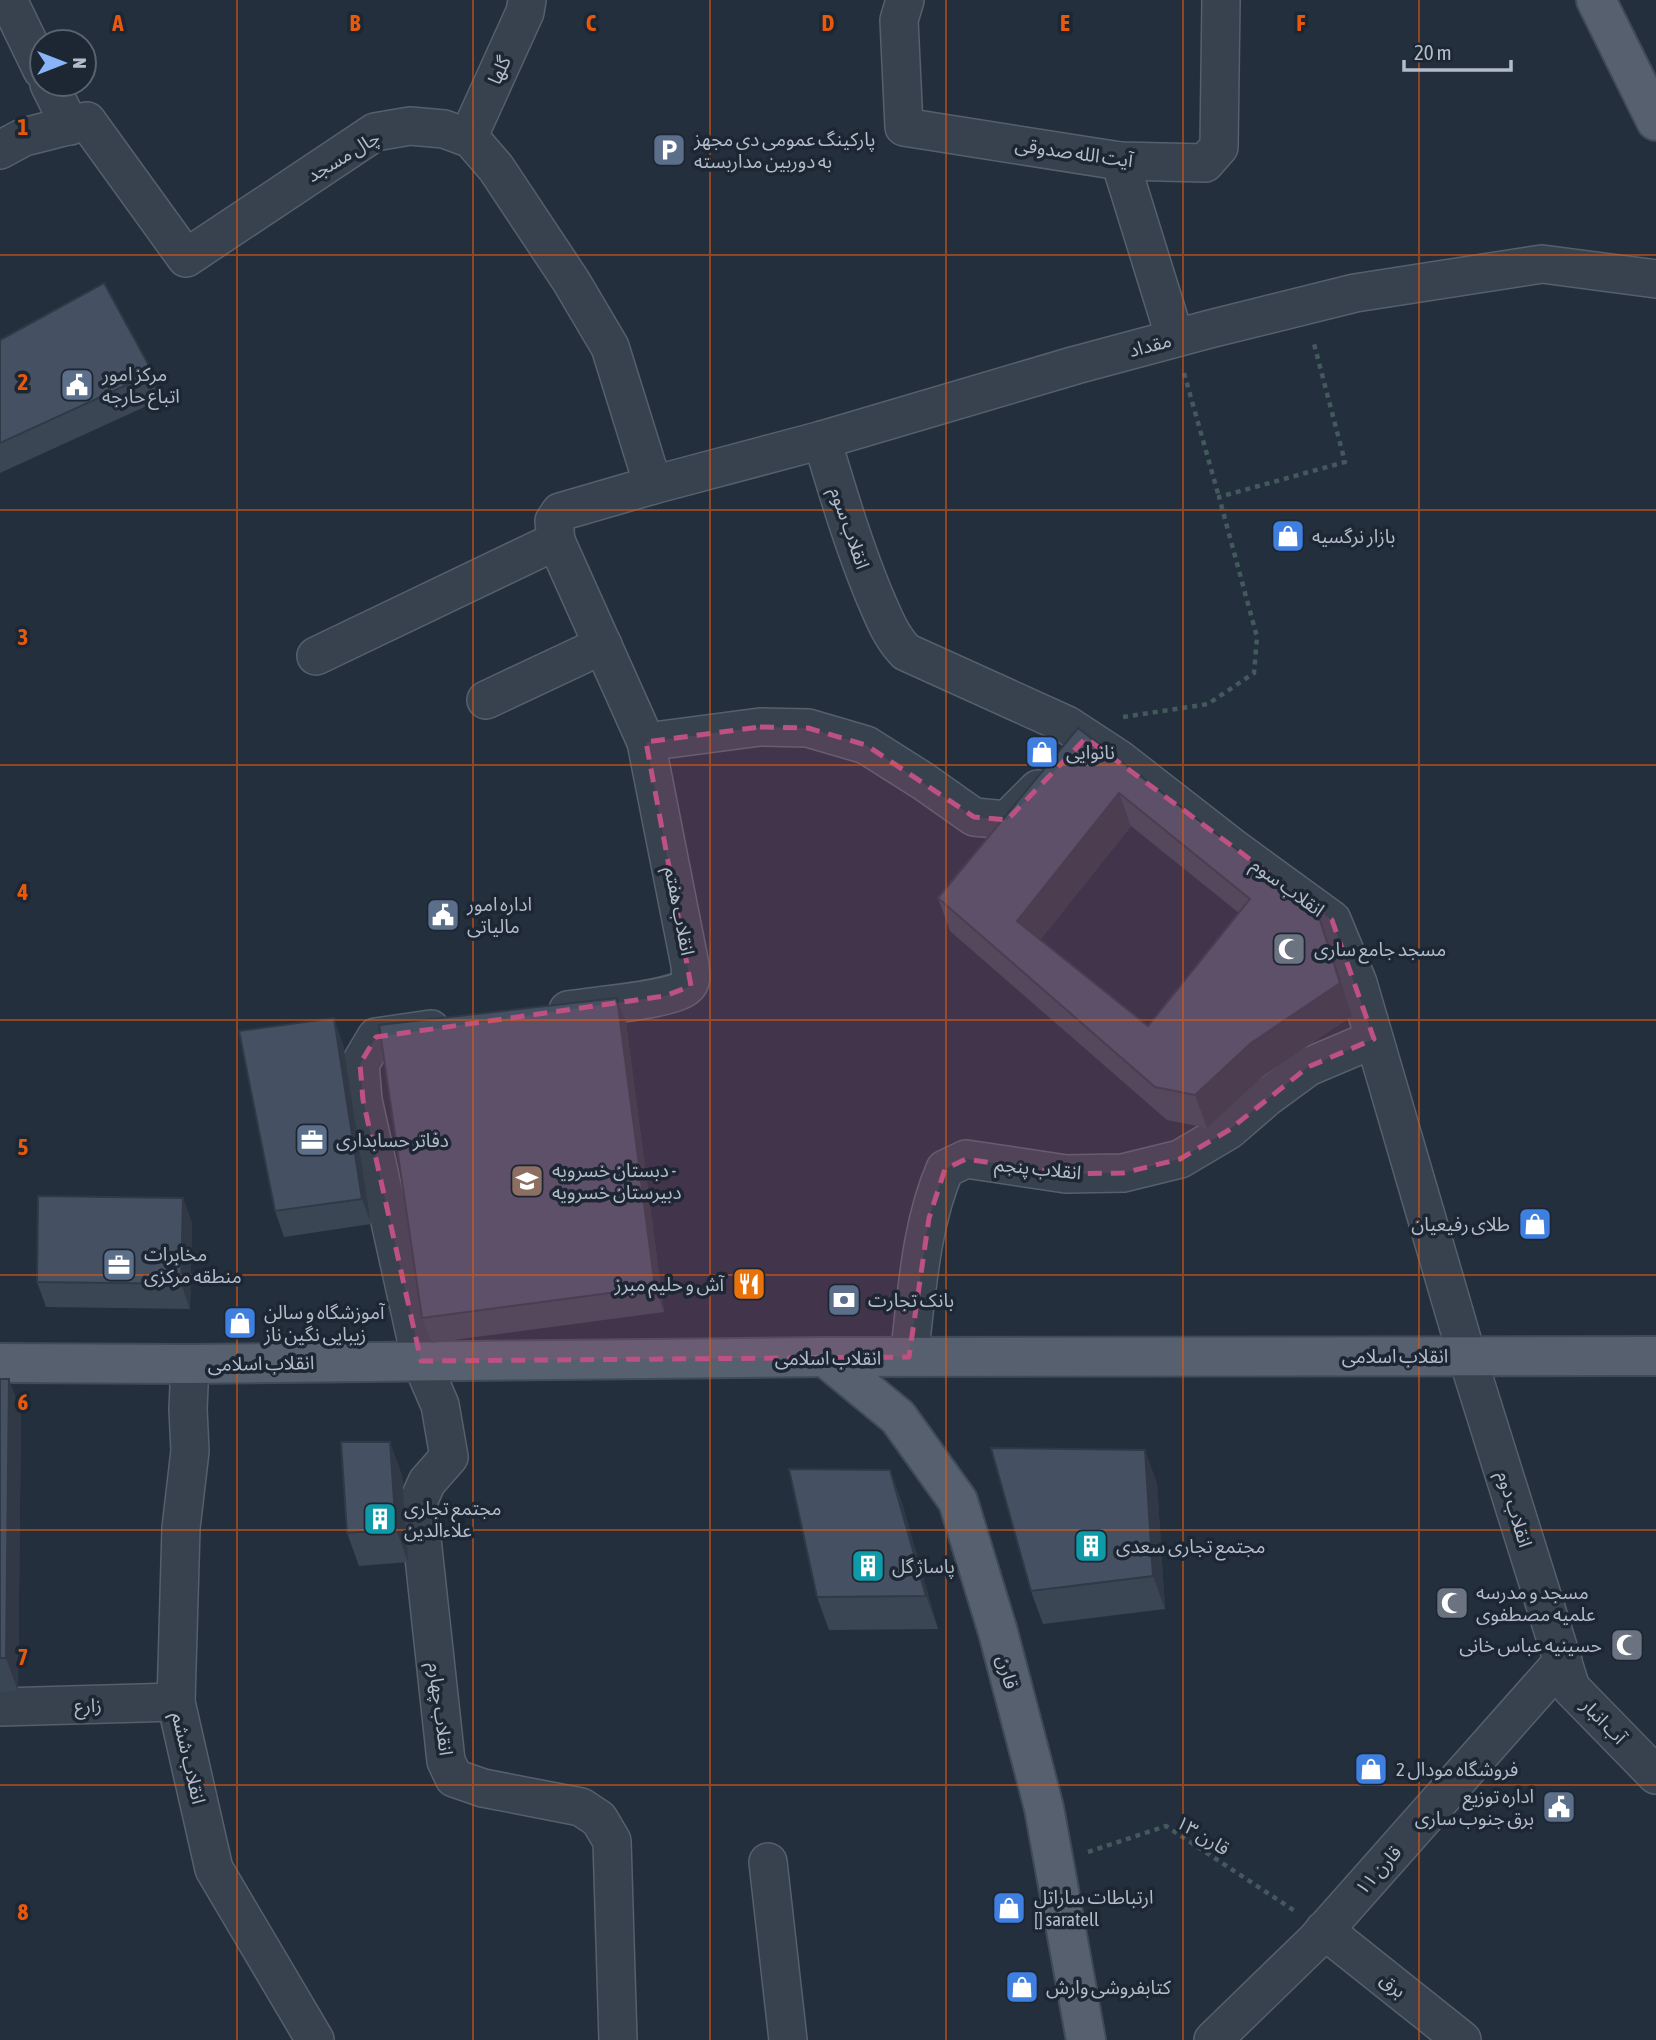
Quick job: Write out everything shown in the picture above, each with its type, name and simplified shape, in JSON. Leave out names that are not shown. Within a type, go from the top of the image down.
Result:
[{"type":"main road","points":[[1596,0],[1656,121]]},
{"type":"main road","name":"انقلاب اسلامی","points":[[0,1363],[190,1364],[825,1357],[1656,1356]]},
{"type":"main road","name":"قارن","points":[[825,1357],[898,1417],[958,1501],[998,1632],[1044,1808],[1086,2040]]},
{"type":"street","points":[[8,0],[28,41]]},
{"type":"street","name":"گلها","points":[[471,139],[472,129],[525,12],[527,0]]},
{"type":"street","name":"آیت الله صدوقی","points":[[905,0],[899,20],[904,128],[1120,161],[1205,163],[1219,147],[1220,0]]},
{"type":"street","points":[[0,150],[24,137],[69,126],[56,98]]},
{"type":"street","name":"چال مسجد","points":[[69,126],[87,121],[186,258],[375,132],[410,126],[444,129],[471,139]]},
{"type":"street","points":[[471,139],[496,168],[557,259],[610,347],[653,485]]},
{"type":"street","points":[[1120,161],[1175,338]]},
{"type":"street","name":"مقداد","points":[[556,541],[554,521],[561,512],[1175,338],[1355,293],[1542,264],[1656,279]]},
{"type":"street","name":"انقلاب سوم","points":[[822,440],[853,545],[886,623],[897,643],[906,652],[1009,696],[1077,731],[1119,759],[1236,850],[1332,919],[1354,972],[1467,1356]]},
{"type":"street","points":[[316,656],[556,541]]},
{"type":"street","name":"انقلاب هفتم","points":[[529,1015],[665,996],[686,988],[691,981],[646,742],[556,541]]},
{"type":"street","points":[[486,700],[603,645]]},
{"type":"street","points":[[646,742],[760,727],[808,728],[866,745],[974,817],[1007,820],[1077,731]]},
{"type":"street","points":[[421,1361],[363,1101],[360,1064],[376,1037],[461,1025]]},
{"type":"street","name":"انقلاب پنجم","points":[[909,1357],[929,1218],[935,1192],[945,1169],[966,1158],[1066,1174],[1123,1173],[1180,1158],[1229,1130],[1267,1097],[1308,1067],[1374,1039]]},
{"type":"street","name":"انقلاب دوم","points":[[1467,1356],[1563,1661]]},
{"type":"street","name":"انقلاب چهارم","points":[[421,1361],[440,1405],[449,1457],[427,1482],[418,1502],[446,1760],[454,1778],[483,1788],[581,1807],[599,1819],[612,1841],[618,2040]]},
{"type":"street","name":"انقلاب ششم","points":[[190,1364],[190,1451],[181,1528],[176,1702],[214,1870],[315,2040]]},
{"type":"street","name":"آب انبار","points":[[1563,1661],[1572,1688],[1656,1775]]},
{"type":"street","name":"قارن ۱۱","points":[[1213,2040],[1324,1930],[1563,1661]]},
{"type":"street","name":"زارع","points":[[0,1707],[176,1702]]},
{"type":"street","points":[[768,1862],[788,2040]]},
{"type":"street","name":"برق","points":[[1324,1930],[1462,2040]]},
{"type":"path","points":[[1219,497],[1345,462],[1304,306]]},
{"type":"path","points":[[1077,731],[1209,705],[1254,673],[1257,637],[1175,338]]},
{"type":"path","name":"قارن ۱۳","points":[[1054,1863],[1166,1826],[1324,1930]]},
{"type":"highlighted area","points":[[760,727],[808,728],[866,745],[974,817],[1007,820],[1086,738],[1332,920],[1374,1039],[1308,1067],[1229,1130],[1180,1159],[1123,1173],[1066,1174],[966,1159],[945,1169],[929,1218],[909,1357],[421,1361],[363,1100],[360,1064],[376,1037],[665,996],[691,986],[646,742]]},
{"type":"building","name":"مرکز امور اتباع حارجه","points":[[104,283],[153,373],[0,443],[0,340]]},
{"type":"building","name":"مسجد جامع ساری","points":[[1078,728],[1317,911],[1340,983],[1251,1043],[1195,1095],[1155,1087],[938,898]],"holes":[[[1119,793],[1250,899],[1148,1026],[1017,921]]]},
{"type":"building","name":"دبستان خسرویه - دبیرستان خسرویه","points":[[617,998],[655,1287],[422,1318],[379,1025]]},
{"type":"building","name":"دفاتر حسابداری","points":[[334,1018],[362,1199],[275,1211],[239,1031]]},
{"type":"building","name":"مخابرات منطقه مرکزی","points":[[38,1196],[183,1198],[181,1284],[37,1282]]},
{"type":"building","points":[[0,1379],[9,1379],[6,1658],[0,1658]]},
{"type":"building","points":[[341,1442],[390,1442],[396,1529],[347,1533]]},
{"type":"building","name":"مجتمع تجاری سعدی","points":[[991,1448],[1145,1450],[1153,1576],[1031,1591]]},
{"type":"building","name":"پاساژ گل","points":[[789,1469],[890,1470],[926,1596],[817,1597]]},
{"type":"place","name":"پارکینگ عمومی دی مجهز به دوربین مداربسته","points":[[669,150]]},
{"type":"place","name":"مرکز امور اتباع حارجه","points":[[77,385]]},
{"type":"place","name":"بازار نرگسیه","points":[[1288,536]]},
{"type":"place","name":"نانوایی","points":[[1042,752]]},
{"type":"place","name":"اداره امور مالیاتی","points":[[443,915]]},
{"type":"place","name":"مسجد جامع ساری","points":[[1289,949]]},
{"type":"place","name":"دفاتر حسابداری","points":[[312,1140]]},
{"type":"place","name":"دبستان خسرویه - دبیرستان خسرویه","points":[[527,1181]]},
{"type":"place","name":"طلای رفیعیان","points":[[1535,1224]]},
{"type":"place","name":"مخابرات منطقه مرکزی","points":[[119,1265]]},
{"type":"place","name":"آش و حلیم مبرز","points":[[749,1284]]},
{"type":"place","name":"بانک تجارت","points":[[844,1300]]},
{"type":"place","name":"آموزشگاه و سالن زیبایی نگین ناز","points":[[240,1323]]},
{"type":"place","name":"مجتمع تجاری علاءالدین","points":[[380,1519]]},
{"type":"place","name":"مجتمع تجاری سعدی","points":[[1091,1546]]},
{"type":"place","name":"پاساژ گل","points":[[868,1566]]},
{"type":"place","name":"مسجد و مدرسه علمیه مصطفوی","points":[[1452,1603]]},
{"type":"place","name":"حسینیه عباس خانی","points":[[1627,1645]]},
{"type":"place","name":"فروشگاه مودال 2","points":[[1371,1769]]},
{"type":"place","name":"اداره توزیع برق جنوب ساری","points":[[1559,1807]]},
{"type":"place","name":"ارتباطات ساراتل [] saratell","points":[[1009,1908]]},
{"type":"place","name":"کتابفروشی وارش","points":[[1022,1987]]}]
